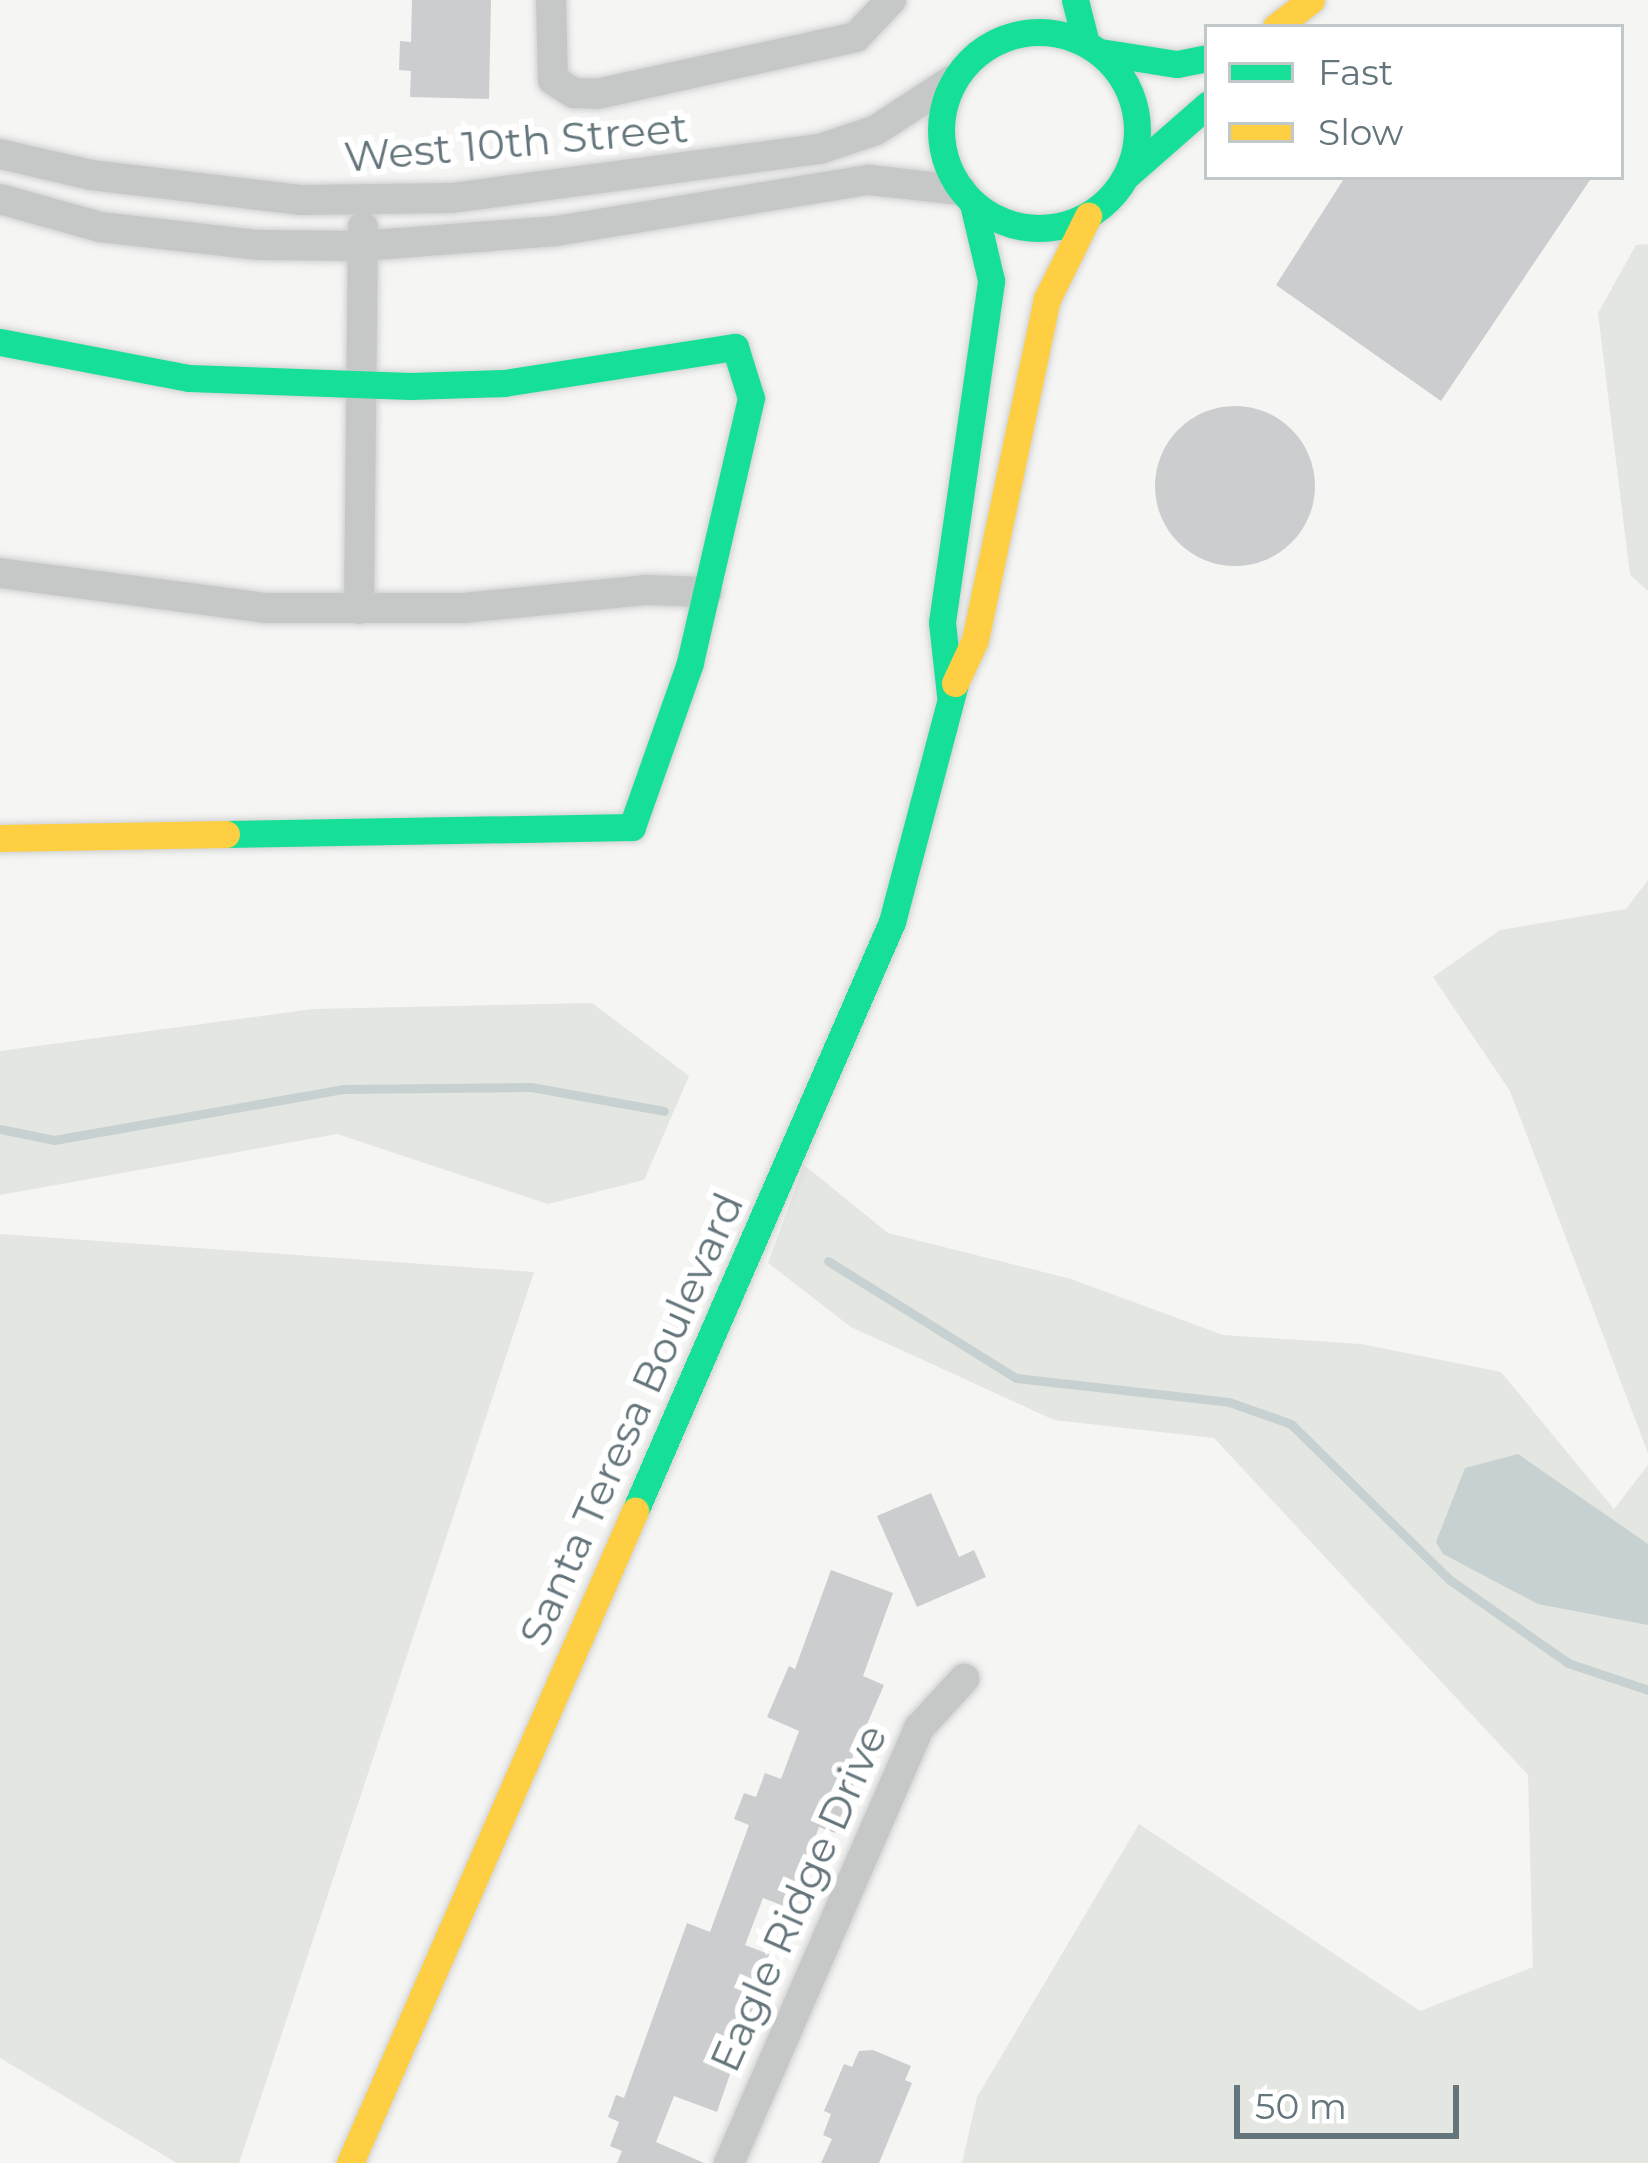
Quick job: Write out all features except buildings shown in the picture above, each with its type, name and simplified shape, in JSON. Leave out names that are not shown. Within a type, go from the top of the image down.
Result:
[{"type":"main road","points":[[1075,0],[1093,48],[1120,73],[1136,112],[1126,176]]},
{"type":"main road","points":[[1280,24],[1311,0]]},
{"type":"main road","points":[[1001,4],[963,69],[941,137],[967,197],[1037,229],[1088,216],[1204,109]]},
{"type":"main road","points":[[963,69],[1028,31],[1178,64],[1204,59]]},
{"type":"main road","name":"Santa Teresa Boulevard","points":[[950,694],[942,622],[991,280],[967,197]]},
{"type":"main road","name":"Santa Teresa Boulevard","points":[[350,2163],[892,922],[950,694],[989,582],[1047,299],[1088,216]]},
{"type":"main road","points":[[0,342],[189,378],[360,386],[504,383],[734,347],[751,398],[749,424],[691,663],[632,826],[0,838]]},
{"type":"street","points":[[551,0],[547,62],[553,80],[574,93],[856,37],[891,0]]},
{"type":"street","name":"West 10th Street","points":[[0,154],[92,176],[366,203],[550,188],[820,149],[876,130],[963,69]]},
{"type":"street","name":"West 10th Street","points":[[0,199],[100,227],[260,245],[361,246],[556,231],[869,180],[967,197]]},
{"type":"street","points":[[359,609],[361,246],[366,203]]},
{"type":"street","points":[[0,573],[204,603],[359,609],[706,592]]},
{"type":"street","name":"Eagle Ridge Drive","points":[[729,2163],[919,1728],[964,1679]]},
{"type":"shaded area","points":[[1648,244],[1648,591],[1630,575],[1598,313],[1636,245]]},
{"type":"shaded area","points":[[1648,880],[1648,1453],[1510,1091],[1433,977],[1500,930],[1626,909]]},
{"type":"shaded area","points":[[592,1003],[689,1076],[644,1180],[548,1204],[337,1134],[0,1195],[0,1051],[313,1009]]},
{"type":"shaded area","points":[[804,1165],[888,1233],[1071,1279],[1223,1335],[1361,1344],[1501,1372],[1614,1509],[1648,1465],[1648,2163],[962,2163],[977,2097],[1139,1824],[1420,2011],[1533,1967],[1528,1775],[1214,1438],[1054,1420],[851,1327],[768,1263]]},
{"type":"shaded area","points":[[0,1234],[534,1272],[239,2163],[177,2163],[0,2058]]},
{"type":"shaded area","points":[[1518,1454],[1648,1544],[1648,1625],[1538,1604],[1443,1554],[1436,1542],[1465,1468]]},
{"type":"waterway","points":[[0,1129],[54,1140],[343,1089],[531,1087],[664,1111]]},
{"type":"waterway","points":[[828,1261],[1016,1378],[1229,1402],[1291,1424],[1450,1580],[1568,1663],[1648,1690]]},
{"type":"traffic: fast","points":[[1075,0],[1086,43]]},
{"type":"traffic: fast","points":[[1039,32],[1077,39],[1109,60],[1130,92],[1137,130],[1130,168],[1109,200],[1077,221],[1039,228],[1001,221],[969,200],[948,168],[941,130],[948,92],[969,60],[1001,39],[1039,32]]},
{"type":"traffic: fast","points":[[1100,52],[1177,64],[1204,59]]},
{"type":"traffic: fast","points":[[1126,176],[1204,108]]},
{"type":"traffic: fast","points":[[950,695],[942,622],[991,280],[973,204]]},
{"type":"traffic: fast","points":[[0,342],[189,378],[410,386],[504,383],[735,347],[751,398],[690,663],[632,827],[226,834]]},
{"type":"traffic: fast","points":[[635,1511],[892,922],[955,683]]},
{"type":"traffic: slow","points":[[1280,24],[1311,0]]},
{"type":"traffic: slow","points":[[955,683],[975,640],[1047,299],[1088,216]]},
{"type":"traffic: slow","points":[[0,838],[226,834]]},
{"type":"traffic: slow","points":[[350,2163],[635,1511]]}]
